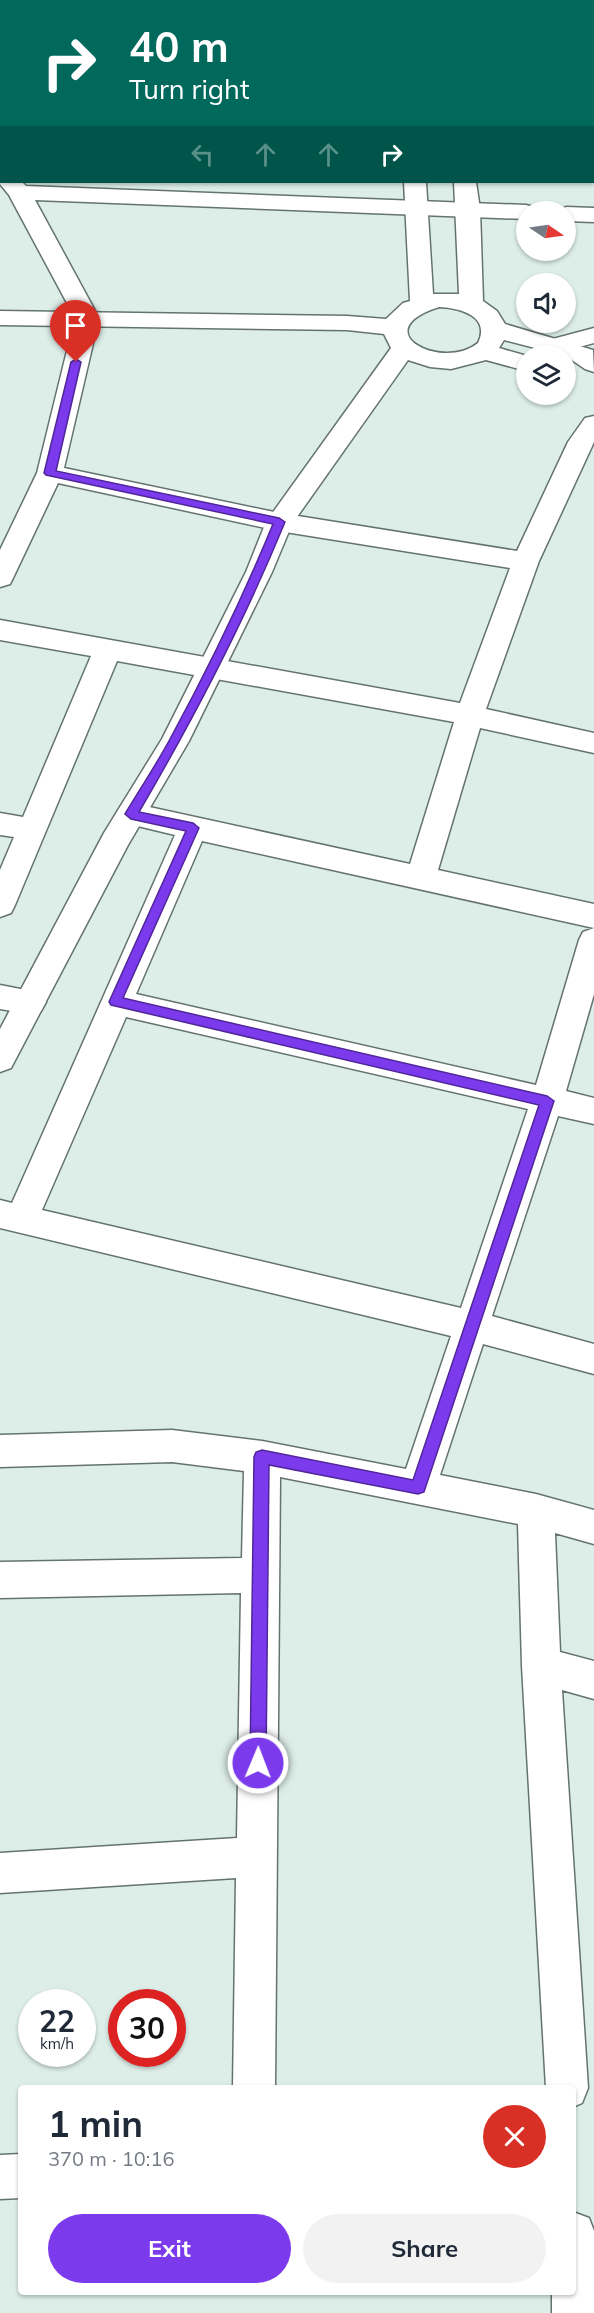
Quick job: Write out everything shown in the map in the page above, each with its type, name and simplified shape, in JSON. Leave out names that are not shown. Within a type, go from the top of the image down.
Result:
[{"type":"street","points":[[415,183],[422,303]]},
{"type":"street","points":[[465,183],[471,305]]},
{"type":"street","points":[[15,187],[516,211]]},
{"type":"street","points":[[0,578],[50,473],[87,318],[15,187]]},
{"type":"street","points":[[576,214],[594,215]]},
{"type":"street","points":[[0,318],[347,323],[399,338],[423,358],[447,362],[463,360],[484,352],[494,339],[495,329],[483,311],[471,305],[438,300],[408,308],[398,317],[399,338],[279,522],[259,572],[175,741],[104,861],[15,999],[0,1059]]},
{"type":"street","points":[[495,329],[551,345]]},
{"type":"street","points":[[558,345],[594,335]]},
{"type":"street","points":[[484,352],[516,360]]},
{"type":"street","points":[[576,353],[584,355],[594,364]]},
{"type":"street","points":[[576,372],[594,373]]},
{"type":"street","points":[[420,879],[470,716],[526,561],[581,442],[594,424]]},
{"type":"street","points":[[50,473],[279,522],[526,561]]},
{"type":"street","points":[[0,630],[470,716],[594,743]]},
{"type":"street","points":[[0,905],[108,650]]},
{"type":"street","points":[[131,814],[594,916]]},
{"type":"street","points":[[0,824],[32,829]]},
{"type":"street","points":[[193,828],[116,1002],[11,1216],[473,1326],[594,1359]]},
{"type":"street","points":[[418,1487],[547,1101],[594,940]]},
{"type":"street","points":[[116,1002],[594,1112]]},
{"type":"street","points":[[0,1451],[172,1446],[262,1457],[536,1511],[594,1527]]},
{"type":"street","points":[[254,2085],[262,1457]]},
{"type":"street","points":[[536,1511],[541,1666],[567,2085]]},
{"type":"street","points":[[0,1580],[260,1575]]},
{"type":"street","points":[[541,1666],[594,1680]]},
{"type":"street","points":[[0,1873],[257,1857]]},
{"type":"street","points":[[0,2177],[18,2176]]},
{"type":"street","points":[[575,2295],[575,2313]]},
{"type":"route","points":[[76,362],[50,473],[279,522],[259,572],[175,741],[131,814],[193,828],[116,1002],[547,1101],[418,1487],[262,1457],[258,1763]]}]
